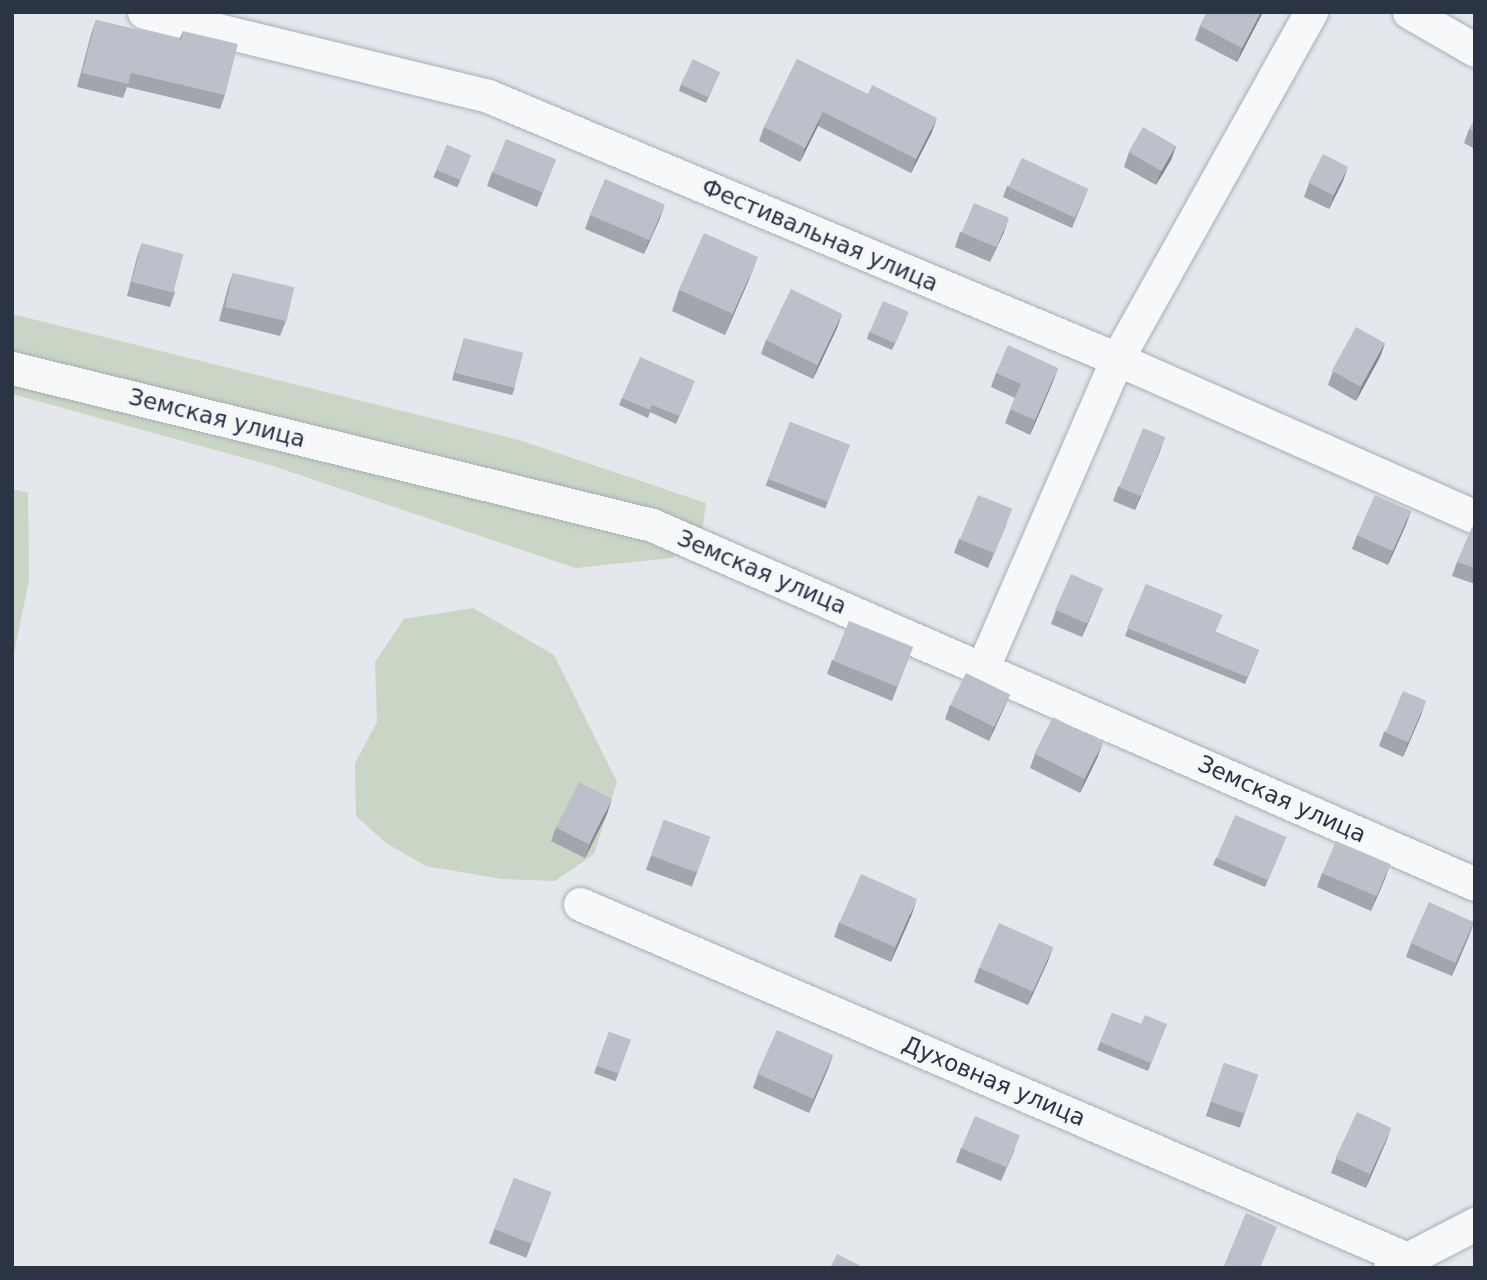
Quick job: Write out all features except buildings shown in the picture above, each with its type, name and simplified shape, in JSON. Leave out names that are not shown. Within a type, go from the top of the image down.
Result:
[{"type":"street","name":"Фестивальная улица","points":[[144,12],[488,96],[1118,359],[1475,517]]},
{"type":"street","points":[[983,667],[1118,359],[1311,12]]},
{"type":"street","points":[[1409,12],[1475,50]]},
{"type":"street","name":"Земская улица","points":[[12,368],[652,524],[1475,884]]},
{"type":"street","name":"Духовная улица","points":[[580,904],[1399,1264]]},
{"type":"street","points":[[1399,1264],[1475,1224]]},
{"type":"green space","points":[[12,314],[519,440],[706,503],[701,539],[672,558],[575,568],[270,465],[12,394]]},
{"type":"green space","points":[[12,489],[28,493],[29,580],[12,663]]},
{"type":"green space","points":[[473,608],[554,655],[617,782],[594,854],[555,881],[502,879],[426,866],[386,843],[356,816],[355,763],[377,722],[375,662],[404,619]]}]
